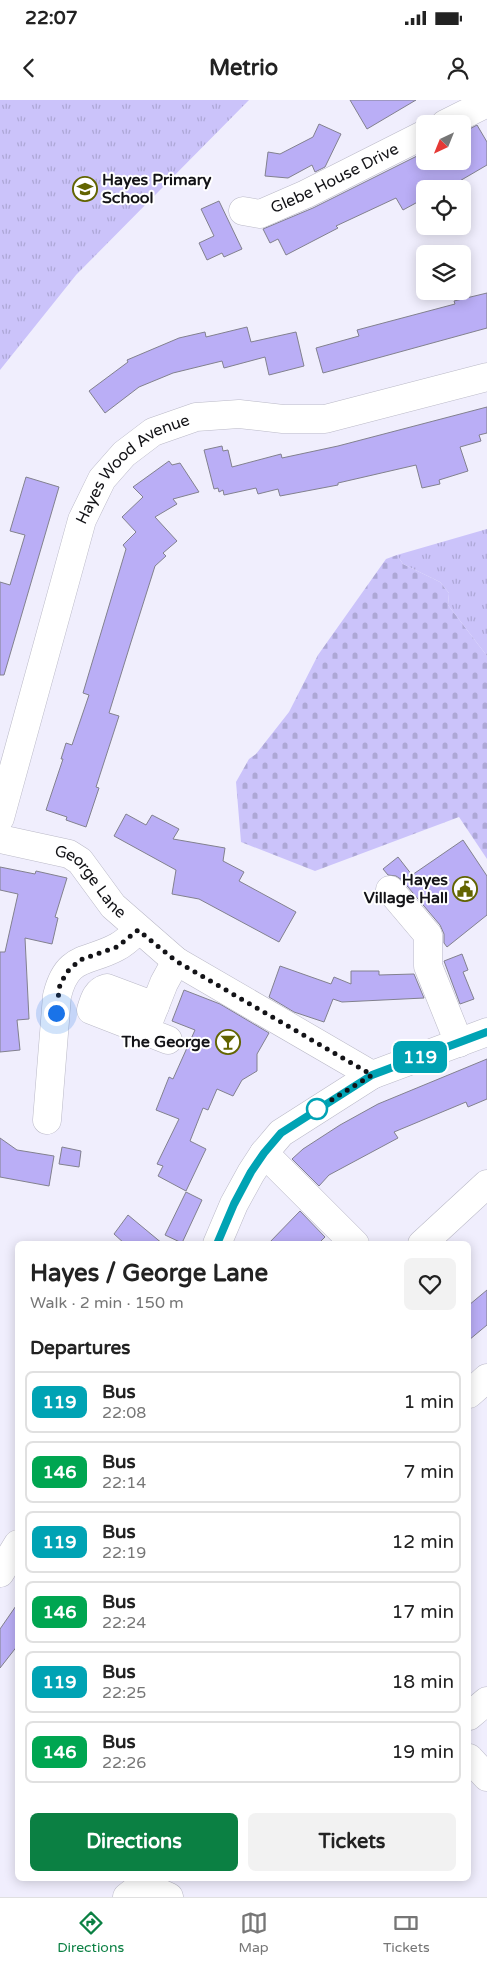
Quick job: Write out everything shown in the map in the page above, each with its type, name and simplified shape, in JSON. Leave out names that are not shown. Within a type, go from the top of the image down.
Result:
[{"type":"street","points":[[463,115],[487,103]]},
{"type":"street","name":"Glebe House Drive","points":[[243,212],[260,214],[306,194],[416,139]]},
{"type":"street","name":"Hayes Wood Avenue","points":[[0,818],[82,520],[102,479],[124,454],[153,432],[196,416],[239,414],[283,419],[325,419],[487,377]]},
{"type":"street","name":"George Lane","points":[[0,839],[69,854],[80,861],[113,906],[138,930],[176,961],[372,1075]]},
{"type":"street","points":[[390,890],[428,935],[428,966],[459,1043]]},
{"type":"street","points":[[47,1120],[57,996],[60,984],[68,971],[80,960],[117,947],[138,930]]},
{"type":"street","points":[[155,1006],[107,988],[95,997],[91,1010],[156,1036],[155,1006],[164,983],[176,961]]},
{"type":"street","points":[[218,1241],[234,1204],[251,1172],[281,1133],[372,1075],[487,1032]]},
{"type":"street","points":[[264,1153],[352,1241]]},
{"type":"street","points":[[425,1241],[487,1184]]},
{"type":"street","points":[[471,1392],[487,1378]]},
{"type":"street","points":[[0,1573],[15,1549]]},
{"type":"street","points":[[471,1714],[487,1700]]},
{"type":"street","points":[[471,1760],[487,1777]]},
{"type":"street","points":[[127,1897],[137,1889],[156,1891],[169,1897]]},
{"type":"green space","name":"Hayes Primary School","points":[[0,100],[249,100],[76,275],[0,370]]},
{"type":"green space","points":[[487,529],[487,656],[448,605],[449,593],[440,582],[403,564],[397,555]]},
{"type":"green space","points":[[397,555],[403,564],[440,582],[449,593],[448,605],[487,656],[487,859],[459,817],[315,871],[241,842],[236,782],[249,759],[256,754],[289,712],[318,655],[386,559]]},
{"type":"building","points":[[350,100],[416,100],[367,129]]},
{"type":"building","points":[[319,124],[341,134],[325,167],[315,172],[312,165],[288,178],[265,176],[268,152],[280,154],[313,137]]},
{"type":"building","points":[[477,125],[487,142],[487,165],[461,180],[416,180],[416,203],[403,210],[396,198],[336,226],[338,228],[286,255],[278,239],[270,243],[263,229],[313,208],[416,156],[416,170],[471,170],[471,128]]},
{"type":"building","points":[[219,201],[242,249],[224,257],[222,253],[207,260],[199,243],[214,236],[201,209]]},
{"type":"building","points":[[487,293],[487,328],[323,373],[316,348],[359,336],[357,330],[455,304],[454,301],[471,300],[471,297]]},
{"type":"building","points":[[247,327],[251,342],[296,332],[304,366],[269,375],[265,357],[224,368],[222,361],[173,373],[139,387],[105,413],[89,391],[128,362],[127,360],[179,338],[205,332],[206,337]]},
{"type":"building","points":[[487,407],[487,433],[479,435],[481,441],[460,447],[468,471],[439,480],[440,484],[422,488],[416,465],[338,483],[338,485],[280,496],[278,489],[258,494],[256,488],[224,495],[223,490],[219,492],[218,488],[214,489],[204,450],[222,446],[223,451],[228,450],[232,467],[281,454],[282,458],[338,446]]},
{"type":"building","points":[[169,461],[172,465],[180,463],[199,492],[173,499],[177,504],[155,517],[177,541],[163,553],[166,556],[155,566],[109,713],[119,716],[96,787],[99,788],[86,827],[66,820],[67,817],[46,810],[63,759],[61,759],[66,743],[72,745],[89,695],[83,693],[126,549],[123,545],[136,532],[122,517],[143,497],[133,487]]},
{"type":"building","points":[[26,477],[59,487],[4,675],[0,675],[0,582],[10,585],[25,535],[10,531]]},
{"type":"building","points":[[126,814],[146,825],[152,815],[179,829],[173,839],[225,848],[223,861],[244,872],[239,881],[296,912],[279,942],[199,899],[172,894],[176,870],[114,836]]},
{"type":"building","points":[[463,840],[487,876],[487,915],[447,947],[444,943],[444,934],[440,925],[402,880],[396,876],[388,875],[383,869],[398,857],[412,875]]},
{"type":"building","points":[[0,867],[35,874],[36,871],[67,878],[55,917],[58,918],[52,944],[25,938],[29,1019],[17,1020],[20,1050],[0,1052],[0,952],[5,952],[18,894],[0,890]]},
{"type":"building","points":[[462,954],[468,970],[463,972],[474,999],[460,1004],[444,961]]},
{"type":"building","points":[[280,966],[331,984],[334,977],[351,984],[351,971],[379,971],[379,975],[414,974],[424,998],[342,1002],[333,999],[324,1022],[294,1012],[269,997]]},
{"type":"building","points":[[184,990],[220,1004],[269,1033],[257,1054],[257,1071],[242,1080],[233,1096],[217,1089],[208,1110],[203,1108],[190,1141],[206,1149],[186,1191],[158,1176],[163,1166],[157,1164],[179,1119],[156,1110],[169,1077],[173,1079],[195,1030],[172,1021]]},
{"type":"building","points":[[487,1059],[487,1099],[468,1107],[466,1102],[394,1132],[398,1138],[329,1175],[319,1186],[292,1159],[303,1149],[340,1125],[378,1104]]},
{"type":"building","points":[[0,1138],[17,1150],[54,1156],[49,1186],[0,1177]]},
{"type":"building","points":[[62,1147],[81,1151],[79,1167],[59,1164]]},
{"type":"building","points":[[186,1192],[202,1200],[183,1241],[178,1241],[165,1235]]},
{"type":"building","points":[[300,1211],[325,1237],[321,1241],[271,1241]]},
{"type":"building","points":[[128,1215],[159,1241],[122,1241],[114,1234]]},
{"type":"building","points":[[487,1290],[487,1325],[471,1338],[471,1303]]},
{"type":"building","points":[[15,1607],[15,1649],[0,1668],[0,1629]]},
{"type":"bus line","name":"119","points":[[218,1241],[234,1204],[251,1172],[281,1133],[372,1075],[487,1032]]},
{"type":"place","name":"Hayes Primary School","points":[[85,189]]},
{"type":"place","name":"Hayes Village Hall","points":[[465,889]]},
{"type":"place","name":"The George","points":[[228,1042]]},
{"type":"route","points":[[56,1013],[60,984],[68,971],[80,960],[117,947],[138,930],[176,961],[372,1075],[317,1109]]}]
